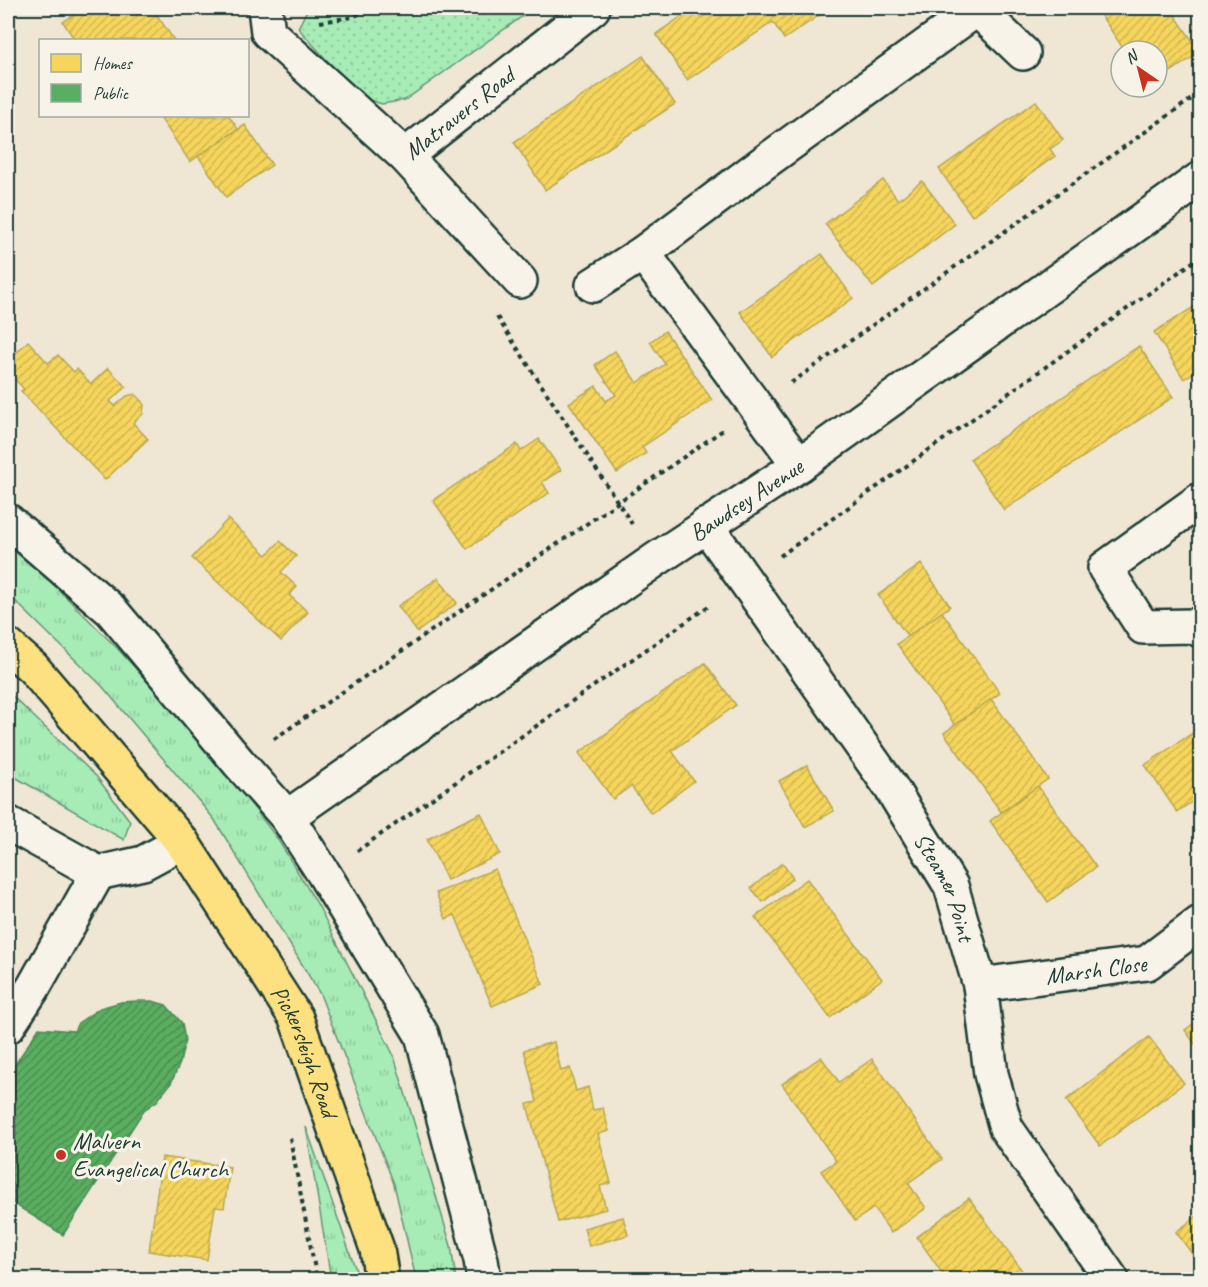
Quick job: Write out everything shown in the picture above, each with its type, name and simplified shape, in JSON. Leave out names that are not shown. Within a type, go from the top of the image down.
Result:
[{"type":"main road","name":"Pickersleigh Road","points":[[8,646],[33,668],[182,842],[296,1018],[377,1249],[382,1280]]},
{"type":"street","name":"Matravers Road","points":[[265,8],[268,32],[405,156],[593,8]]},
{"type":"street","points":[[593,285],[643,253],[976,8],[1023,53]]},
{"type":"street","points":[[405,156],[520,281]]},
{"type":"street","name":"Bawdsey Avenue","points":[[287,817],[655,560],[799,465],[1200,179]]},
{"type":"street","points":[[643,253],[799,465]]},
{"type":"street","points":[[1200,500],[1105,568],[1143,627],[1192,626],[1200,630]]},
{"type":"street","points":[[8,521],[111,610],[287,817],[324,874],[422,1035],[481,1260],[484,1280]]},
{"type":"street","name":"Steamer Point","points":[[706,525],[890,786],[951,886],[980,985],[991,1074],[1006,1128],[1112,1280]]},
{"type":"street","points":[[8,823],[98,873],[143,862],[182,842]]},
{"type":"street","points":[[8,1026],[33,988],[98,873]]},
{"type":"street","name":"Marsh Close","points":[[980,985],[1147,963],[1200,923]]},
{"type":"path","points":[[520,281],[496,318],[655,560]]},
{"type":"green space","points":[[308,8],[534,8],[405,100],[382,104],[360,97],[298,28]]},
{"type":"green space","points":[[8,544],[39,570],[117,648],[207,747],[277,838],[318,905],[394,1056],[451,1246],[456,1279],[416,1279],[394,1184],[320,994],[214,819],[102,686],[8,594]]},
{"type":"green space","points":[[8,692],[96,776],[130,821],[124,840],[8,773]]},
{"type":"green space","points":[[306,1127],[359,1279],[331,1279]]},
{"type":"building: Homes","points":[[79,8],[152,8],[173,39],[74,39],[63,22],[81,10]]},
{"type":"building: Homes","points":[[694,8],[830,8],[784,39],[773,22],[687,80],[656,34]]},
{"type":"building: Homes","points":[[1096,8],[1170,8],[1200,52],[1169,73],[1169,39],[1117,39]]},
{"type":"building: Homes","points":[[643,56],[675,104],[545,190],[514,142]]},
{"type":"building: Homes","points":[[1036,101],[1063,140],[1050,149],[1055,156],[972,216],[939,169]]},
{"type":"building: Homes","points":[[165,117],[230,117],[238,129],[190,162],[161,119]]},
{"type":"building: Homes","points":[[245,125],[272,165],[226,197],[198,156]]},
{"type":"building: Homes","points":[[883,180],[898,200],[922,181],[955,224],[873,287],[825,224]]},
{"type":"building: Homes","points":[[822,254],[853,298],[772,357],[740,312]]},
{"type":"building: Homes","points":[[1200,303],[1200,368],[1184,379],[1154,332]]},
{"type":"building: Homes","points":[[665,331],[712,400],[642,447],[646,453],[617,473],[569,403],[596,386],[606,401],[616,395],[595,365],[615,351],[637,383],[665,364],[650,342]]},
{"type":"building: Homes","points":[[28,341],[48,363],[58,355],[74,372],[77,369],[91,384],[108,368],[126,387],[110,401],[115,406],[127,396],[135,394],[144,404],[143,414],[133,423],[148,439],[105,480],[21,391],[24,389],[8,372],[8,361]]},
{"type":"building: Homes","points":[[1139,346],[1173,397],[1004,510],[970,459]]},
{"type":"building: Homes","points":[[539,439],[561,470],[542,482],[549,493],[467,549],[433,500],[517,444],[521,451]]},
{"type":"building: Homes","points":[[228,519],[267,555],[280,541],[296,556],[281,572],[297,587],[289,595],[308,612],[281,641],[192,558]]},
{"type":"building: Homes","points":[[921,564],[950,606],[908,637],[878,595]]},
{"type":"building: Homes","points":[[438,578],[457,603],[417,632],[398,606]]},
{"type":"building: Homes","points":[[942,612],[1000,693],[955,725],[897,644]]},
{"type":"building: Homes","points":[[705,663],[736,705],[672,751],[694,781],[651,813],[631,786],[613,799],[579,753]]},
{"type":"building: Homes","points":[[991,699],[1048,779],[1001,812],[944,733]]},
{"type":"building: Homes","points":[[1200,728],[1200,796],[1177,812],[1145,765]]},
{"type":"building: Homes","points":[[807,765],[834,811],[805,827],[779,781]]},
{"type":"building: Homes","points":[[1038,786],[1096,867],[1048,902],[990,821]]},
{"type":"building: Homes","points":[[481,813],[500,854],[447,880],[427,839]]},
{"type":"building: Homes","points":[[782,863],[793,878],[763,902],[751,888]]},
{"type":"building: Homes","points":[[495,869],[543,984],[492,1006],[455,915],[446,919],[436,893]]},
{"type":"building: Homes","points":[[807,879],[882,979],[830,1018],[755,917]]},
{"type":"building: Homes","points":[[1200,1019],[1200,1051],[1185,1030]]},
{"type":"building: Homes","points":[[1149,1037],[1184,1083],[1100,1146],[1066,1100]]},
{"type":"building: Homes","points":[[554,1042],[561,1071],[570,1068],[576,1091],[588,1087],[593,1110],[603,1108],[609,1131],[598,1134],[611,1183],[600,1186],[606,1209],[558,1222],[527,1104],[537,1102],[524,1050]]},
{"type":"building: Homes","points":[[821,1057],[839,1082],[872,1059],[942,1159],[908,1183],[926,1208],[891,1233],[874,1208],[855,1221],[821,1171],[836,1161],[782,1084]]},
{"type":"building: Homes","points":[[162,1157],[230,1167],[224,1208],[215,1207],[207,1260],[149,1251]]},
{"type":"building: Homes","points":[[969,1198],[1029,1280],[947,1280],[917,1237]]},
{"type":"building: Homes","points":[[1200,1214],[1200,1265],[1176,1232]]},
{"type":"building: Homes","points":[[623,1217],[628,1235],[589,1246],[584,1228]]},
{"type":"building: Homes","points":[[166,1273],[226,1280],[165,1280]]},
{"type":"building: Public","name":"Malvern Evangelical Church","points":[[152,1001],[166,1005],[182,1023],[185,1040],[180,1063],[171,1083],[157,1101],[144,1110],[63,1235],[8,1200],[8,1075],[39,1028],[74,1031],[78,1023],[100,1008],[121,1002]]},
{"type":"place","name":"Malvern Evangelical Church","points":[[61,1155]]}]
